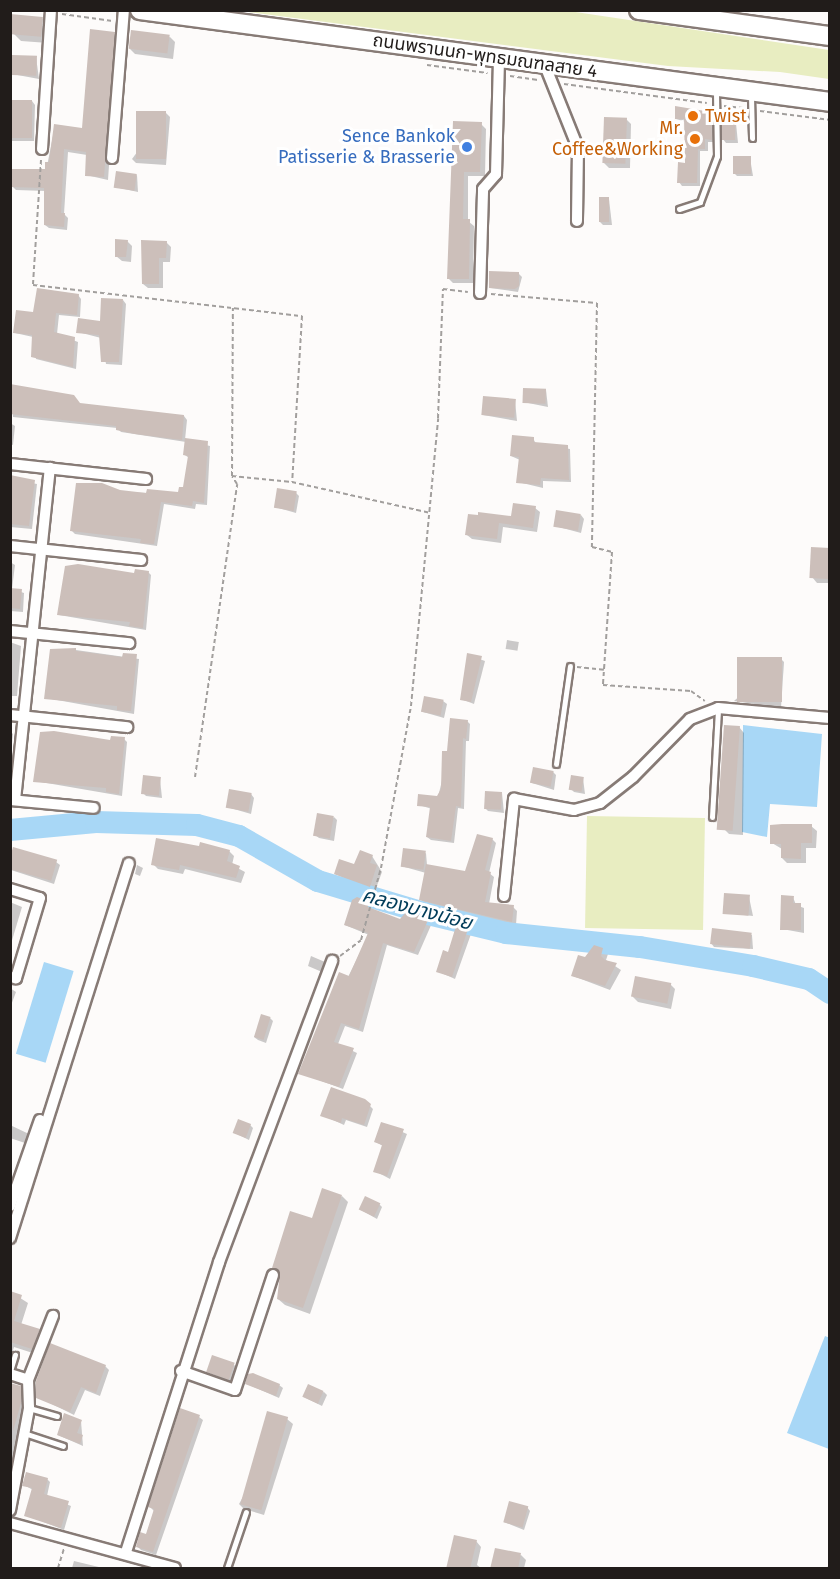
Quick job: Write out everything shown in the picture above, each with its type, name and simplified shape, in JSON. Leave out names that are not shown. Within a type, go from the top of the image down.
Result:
[{"type":"main road","name":"ถนนพรานนก-พุทธมณฑลสาย 4","points":[[140,10],[830,102]]},
{"type":"main road","points":[[639,10],[716,16],[830,36]]},
{"type":"street","points":[[42,149],[51,10]]},
{"type":"street","points":[[112,158],[124,10]]},
{"type":"street","points":[[480,293],[483,189],[496,174],[499,57]]},
{"type":"street","points":[[544,63],[578,148],[577,221]]},
{"type":"street","points":[[10,464],[146,479]]},
{"type":"street","points":[[50,468],[13,800],[94,808]]},
{"type":"street","points":[[10,546],[141,560]]},
{"type":"street","points":[[10,631],[129,643]]},
{"type":"street","points":[[504,896],[514,799],[574,810],[600,802],[633,777],[690,718],[718,708],[830,718]]},
{"type":"street","points":[[10,715],[127,727]]},
{"type":"street","points":[[10,1238],[129,863]]},
{"type":"street","points":[[10,889],[40,898],[16,978],[10,977]]},
{"type":"street","points":[[126,1552],[182,1371],[281,1089],[332,961]]},
{"type":"street","points":[[10,1206],[40,1120]]},
{"type":"street","points":[[182,1371],[235,1390],[273,1275]]},
{"type":"street","points":[[10,1510],[28,1408],[27,1380],[53,1316]]},
{"type":"street","points":[[10,1372],[27,1380]]},
{"type":"street","points":[[10,1523],[126,1552],[175,1569]]},
{"type":"lane","points":[[679,209],[700,202],[717,156],[716,87]]},
{"type":"lane","points":[[750,91],[753,138]]},
{"type":"lane","points":[[556,764],[570,666]]},
{"type":"lane","points":[[712,817],[718,708]]},
{"type":"lane","points":[[10,1372],[15,1355]]},
{"type":"lane","points":[[28,1408],[57,1416]]},
{"type":"lane","points":[[24,1433],[63,1446]]},
{"type":"lane","points":[[227,1569],[246,1512]]},
{"type":"path","points":[[42,149],[33,285],[302,316],[292,482]]},
{"type":"path","points":[[332,961],[361,940],[381,868],[411,706],[431,513],[443,290],[597,303],[592,547],[612,552],[603,685],[691,691],[718,708]]},
{"type":"path","points":[[195,777],[237,484],[232,476],[233,308]]},
{"type":"path","points":[[232,476],[292,482],[431,513]]},
{"type":"path","points":[[570,666],[604,670]]},
{"type":"path","points":[[58,1569],[67,1537]]},
{"type":"green space","points":[[241,11],[569,11],[829,50],[829,79],[780,72],[668,66]]},
{"type":"green space","points":[[587,816],[705,818],[703,930],[585,928]]},
{"type":"water","points":[[743,725],[822,734],[817,807],[770,804],[767,837],[742,832]]},
{"type":"water","points":[[44,962],[74,971],[46,1063],[16,1054]]},
{"type":"water","points":[[825,1336],[830,1338],[829,1449],[787,1433]]},
{"type":"building","points":[[10,14],[43,17],[41,37],[10,34]]},
{"type":"building","points":[[90,29],[115,32],[104,177],[85,176],[86,152],[64,149],[61,213],[65,213],[64,227],[44,225],[44,188],[11,187],[11,169],[45,169],[45,162],[49,162],[54,124],[82,128]]},
{"type":"building","points":[[131,30],[170,35],[167,54],[129,49]]},
{"type":"building","points":[[12,55],[37,56],[36,76],[11,75]]},
{"type":"building","points":[[11,100],[32,100],[32,138],[11,138]]},
{"type":"building","points":[[675,106],[711,112],[712,140],[705,139],[705,149],[698,149],[697,183],[677,183],[678,162],[685,163],[684,119],[675,119]]},
{"type":"building","points":[[136,111],[166,111],[166,159],[136,159]]},
{"type":"building","points":[[721,111],[736,112],[735,140],[722,140]]},
{"type":"building","points":[[604,117],[627,118],[625,164],[602,163]]},
{"type":"building","points":[[453,121],[482,122],[480,172],[464,172],[463,219],[470,219],[469,279],[447,279]]},
{"type":"building","points":[[733,156],[751,156],[751,174],[733,174]]},
{"type":"building","points":[[116,171],[137,174],[134,191],[114,188]]},
{"type":"building","points":[[599,197],[609,197],[609,222],[599,222]]},
{"type":"building","points":[[115,239],[128,240],[126,257],[115,257]]},
{"type":"building","points":[[141,240],[167,241],[166,258],[159,258],[159,284],[142,284]]},
{"type":"building","points":[[489,271],[519,272],[519,286],[515,289],[489,288]]},
{"type":"building","points":[[37,288],[79,294],[77,315],[56,313],[54,332],[75,337],[73,367],[31,357],[32,335],[13,333],[16,310],[33,312]]},
{"type":"building","points":[[101,298],[123,299],[119,362],[101,362],[99,335],[76,333],[78,318],[100,321]]},
{"type":"building","points":[[10,384],[74,395],[80,403],[184,415],[182,440],[116,430],[116,426],[10,414]]},
{"type":"building","points":[[523,388],[546,389],[545,404],[522,403]]},
{"type":"building","points":[[483,396],[516,399],[514,418],[481,415]]},
{"type":"building","points":[[512,435],[534,437],[534,442],[568,445],[569,480],[541,478],[540,485],[516,483],[519,457],[510,456]]},
{"type":"building","points":[[185,438],[208,441],[204,503],[193,501],[192,506],[161,502],[154,544],[140,543],[141,539],[70,531],[76,483],[102,483],[120,490],[146,493],[147,489],[178,492],[179,487],[183,487],[188,456],[183,455]]},
{"type":"building","points":[[10,475],[35,480],[29,526],[10,524]]},
{"type":"building","points":[[277,488],[297,491],[294,511],[274,508]]},
{"type":"building","points":[[513,503],[536,506],[533,528],[499,523],[497,539],[465,535],[468,514],[478,515],[478,512],[511,516]]},
{"type":"building","points":[[556,510],[581,514],[578,531],[553,527]]},
{"type":"building","points":[[811,547],[830,548],[828,579],[809,578]]},
{"type":"building","points":[[78,564],[134,573],[135,569],[149,571],[143,628],[129,626],[130,622],[57,615],[65,566]]},
{"type":"building","points":[[10,588],[22,589],[20,609],[10,608]]},
{"type":"building","points":[[76,648],[76,651],[122,657],[123,653],[137,654],[131,711],[117,710],[117,706],[44,699],[50,649]]},
{"type":"building","points":[[467,653],[482,656],[471,702],[460,700]]},
{"type":"building","points":[[737,657],[782,657],[782,702],[737,702]]},
{"type":"building","points":[[424,696],[444,700],[441,716],[421,712]]},
{"type":"building","points":[[450,718],[468,720],[466,739],[463,738],[461,807],[456,806],[451,841],[426,837],[430,807],[417,806],[418,794],[437,796],[441,789],[442,751],[447,751]]},
{"type":"building","points":[[724,725],[740,726],[733,831],[717,830]]},
{"type":"building","points":[[54,731],[110,740],[111,736],[125,737],[119,794],[106,792],[106,788],[33,782],[40,732]]},
{"type":"building","points":[[533,767],[554,771],[551,787],[530,783]]},
{"type":"building","points":[[143,775],[161,777],[159,796],[141,794]]},
{"type":"building","points":[[571,775],[584,777],[581,792],[569,790]]},
{"type":"building","points":[[229,789],[252,793],[248,812],[226,808]]},
{"type":"building","points":[[485,791],[502,792],[501,810],[484,809]]},
{"type":"building","points":[[317,813],[334,816],[330,839],[313,836]]},
{"type":"building","points":[[812,824],[812,843],[801,843],[801,859],[781,858],[781,844],[770,844],[770,825]]},
{"type":"building","points":[[477,834],[493,838],[485,870],[491,872],[485,902],[514,905],[512,922],[419,900],[426,864],[465,871]]},
{"type":"building","points":[[156,838],[199,846],[200,842],[230,850],[227,861],[240,866],[236,878],[180,865],[179,870],[151,865]]},
{"type":"building","points":[[13,847],[57,860],[51,881],[10,869]]},
{"type":"building","points":[[403,848],[426,851],[424,870],[401,867]]},
{"type":"building","points":[[360,850],[373,855],[370,863],[377,865],[370,887],[334,874],[339,859],[354,864]]},
{"type":"building","points":[[724,893],[750,895],[748,916],[723,914]]},
{"type":"building","points":[[781,895],[794,896],[793,903],[801,903],[801,930],[780,930]]},
{"type":"building","points":[[357,897],[370,902],[368,907],[400,919],[406,912],[429,918],[414,952],[383,943],[359,1029],[341,1023],[334,1042],[354,1048],[339,1087],[298,1074],[339,972],[349,976],[368,933],[344,925],[352,900]]},
{"type":"building","points":[[456,926],[468,929],[452,977],[436,972],[443,950],[448,952]]},
{"type":"building","points":[[712,928],[752,933],[750,949],[710,944]]},
{"type":"building","points":[[594,945],[603,948],[601,956],[605,960],[617,963],[605,986],[571,976],[578,955],[585,957]]},
{"type":"building","points":[[635,976],[671,983],[667,1004],[631,997]]},
{"type":"building","points":[[261,1014],[271,1017],[264,1040],[254,1037]]},
{"type":"building","points":[[331,1087],[365,1099],[371,1104],[364,1125],[342,1118],[341,1123],[320,1116]]},
{"type":"building","points":[[238,1119],[251,1124],[246,1138],[233,1133]]},
{"type":"building","points":[[381,1122],[404,1129],[387,1176],[373,1172],[382,1145],[374,1142]]},
{"type":"building","points":[[322,1188],[342,1195],[303,1308],[277,1299],[280,1274],[272,1268],[290,1211],[312,1218]]},
{"type":"building","points":[[365,1196],[380,1203],[374,1217],[359,1210]]},
{"type":"building","points":[[10,1291],[22,1295],[14,1321],[40,1329],[32,1349],[10,1342]]},
{"type":"building","points":[[50,1343],[106,1365],[96,1393],[81,1387],[70,1412],[36,1398],[36,1381]]},
{"type":"building","points":[[212,1355],[235,1363],[229,1380],[206,1372]]},
{"type":"building","points":[[253,1373],[280,1384],[276,1396],[245,1384],[248,1374]]},
{"type":"building","points":[[10,1383],[21,1386],[21,1403],[13,1431]]},
{"type":"building","points":[[308,1384],[324,1391],[318,1404],[302,1397]]},
{"type":"building","points":[[180,1408],[200,1415],[153,1552],[136,1547],[140,1532],[146,1534],[154,1509],[148,1507]]},
{"type":"building","points":[[267,1411],[288,1417],[261,1510],[240,1504]]},
{"type":"building","points":[[64,1413],[82,1420],[77,1433],[83,1435],[80,1444],[57,1435]]},
{"type":"building","points":[[26,1472],[48,1478],[44,1494],[69,1501],[61,1528],[24,1516],[32,1488],[22,1486]]},
{"type":"building","points":[[509,1501],[528,1506],[523,1527],[503,1522]]},
{"type":"building","points":[[454,1535],[477,1540],[470,1569],[446,1569]]},
{"type":"building","points":[[495,1548],[521,1553],[518,1569],[490,1569]]},
{"type":"waterway","name":"คลองบางน้อย","points":[[10,830],[96,822],[197,825],[239,836],[318,881],[424,913],[506,933],[640,947],[753,966],[809,979],[830,993]]},
{"type":"place","name":"Twist","points":[[693,116]]},
{"type":"place","name":"Mr. Coffee&Working","points":[[695,139]]},
{"type":"place","name":"Sence Bankok Patisserie & Brasserie","points":[[467,147]]}]
